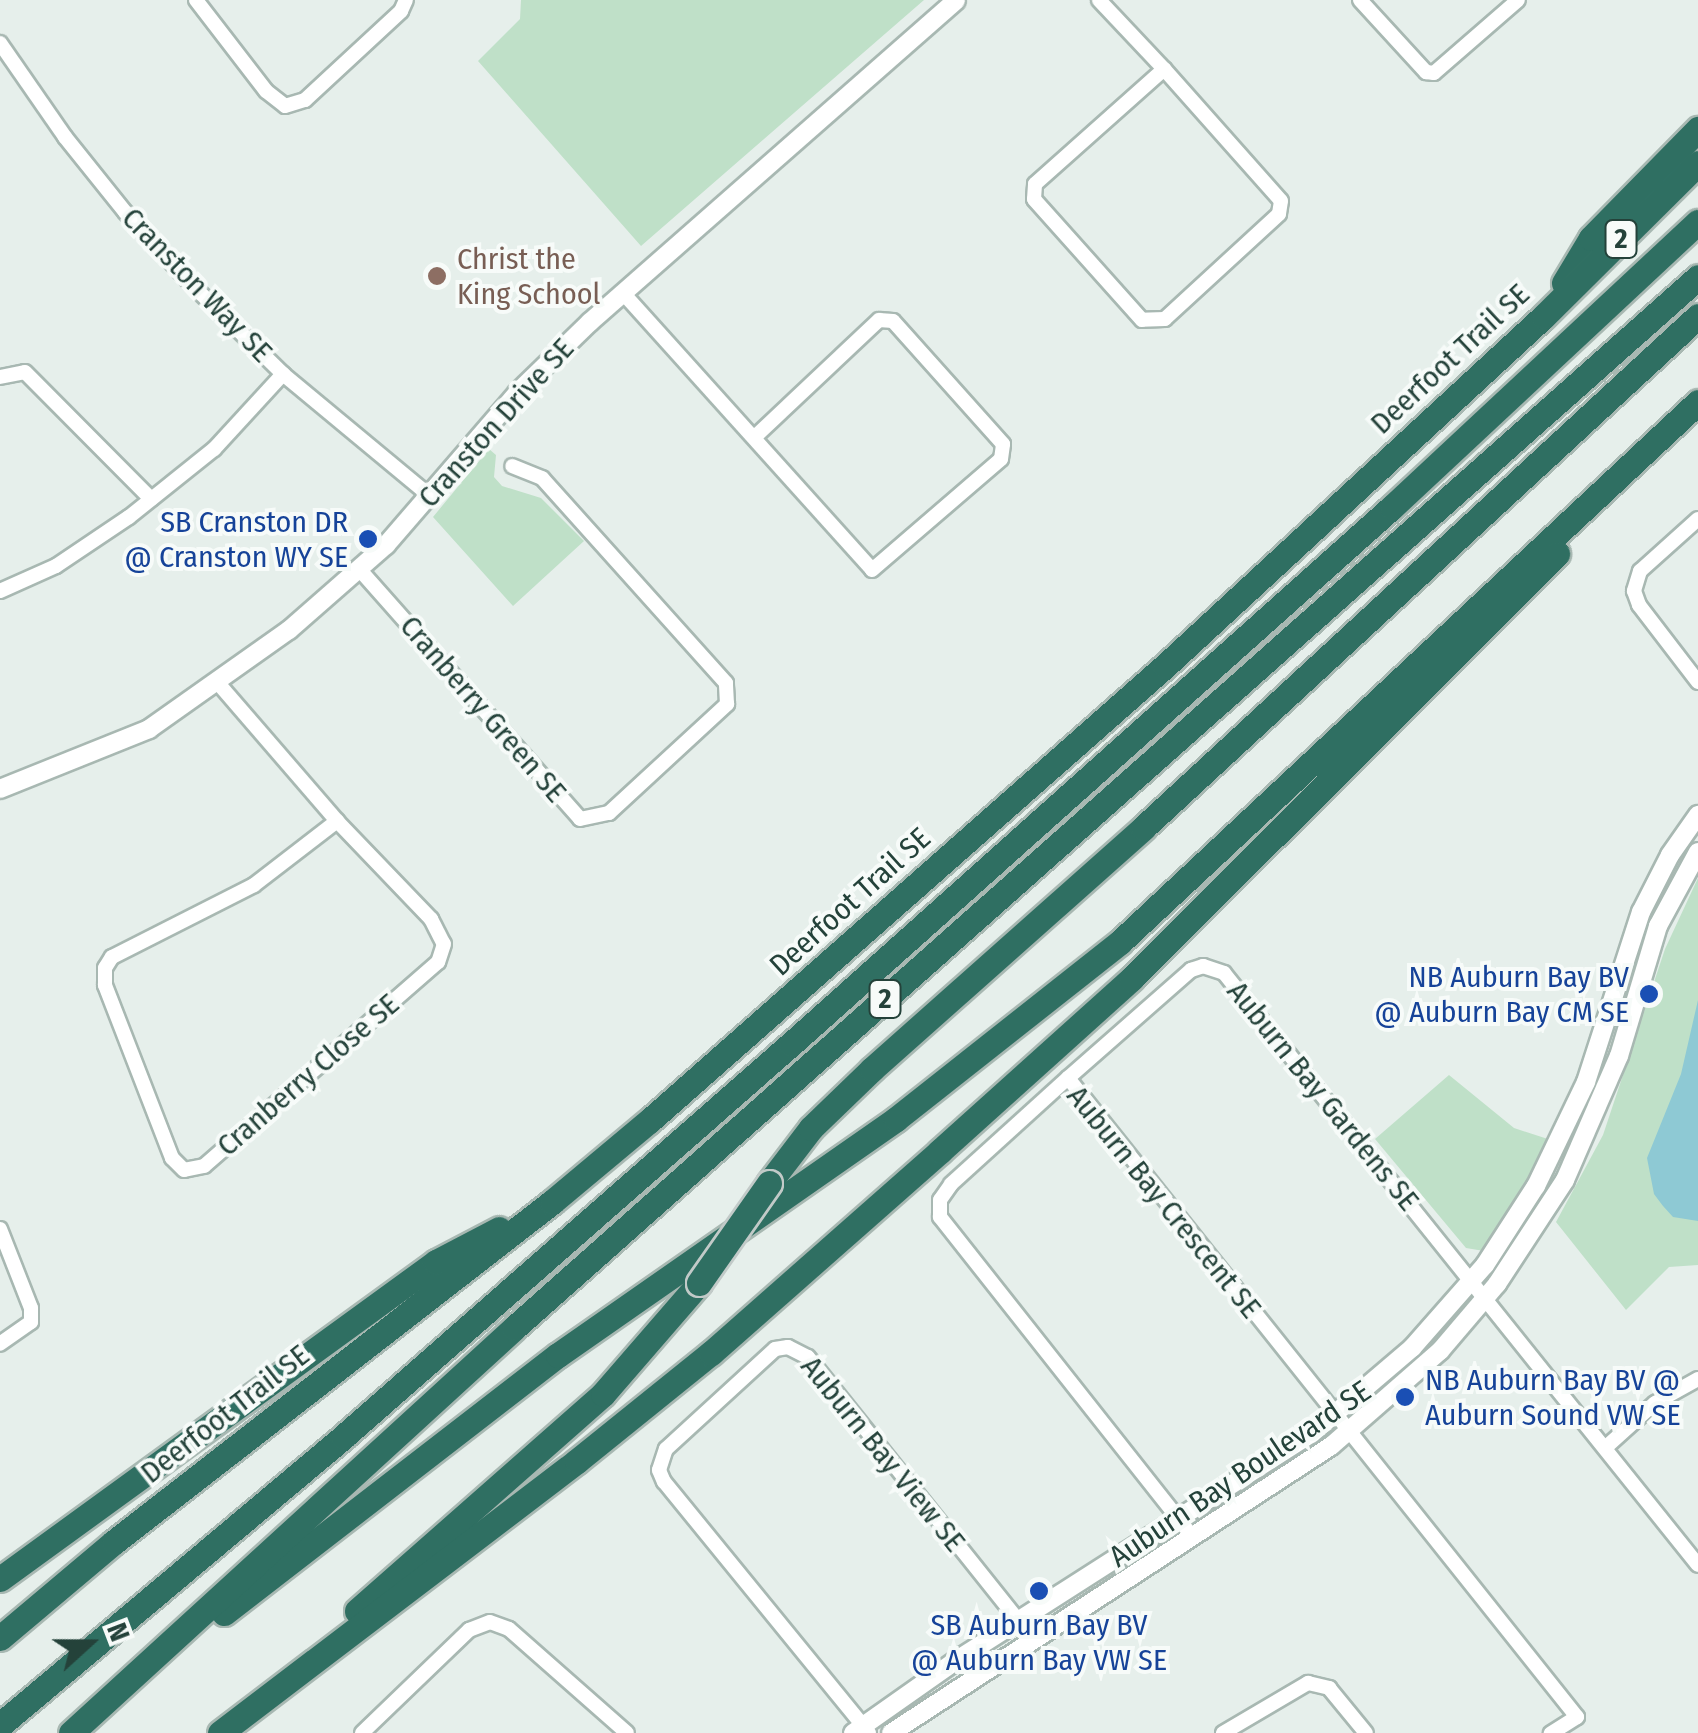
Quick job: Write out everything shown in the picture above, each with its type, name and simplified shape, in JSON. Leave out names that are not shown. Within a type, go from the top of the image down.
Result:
[{"type":"highway","points":[[1544,316],[1592,238],[1698,130]]},
{"type":"highway","name":"Deerfoot Trail SE","points":[[0,1638],[114,1542],[552,1202],[1108,717],[1544,316],[1698,163]]},
{"type":"highway","points":[[0,1725],[329,1450],[806,1030],[1392,507],[1698,222]]},
{"type":"highway","name":"2","points":[[74,1730],[514,1328],[1698,277]]},
{"type":"highway","points":[[219,1733],[589,1407],[642,1354],[699,1283],[811,1128],[872,1069],[1142,828],[1698,316]]},
{"type":"highway","points":[[74,1730],[456,1431],[636,1299],[896,1120],[1078,977],[1691,408]]},
{"type":"highway","points":[[219,1733],[578,1462],[711,1353],[955,1138],[1187,924],[1674,436],[1691,408]]},
{"type":"highway","points":[[0,1580],[436,1262],[552,1202]]},
{"type":"street","points":[[196,0],[266,91],[285,106],[305,100],[402,11],[406,0]]},
{"type":"street","name":"Cranston Drive SE","points":[[0,790],[150,729],[218,683],[360,570],[517,392],[623,293],[956,0]]},
{"type":"street","points":[[1100,0],[1164,69],[1280,202],[1279,214],[1165,319],[1142,320],[1034,199],[1034,184],[1164,69]]},
{"type":"street","points":[[1360,0],[1426,72],[1434,73],[1518,0]]},
{"type":"street","name":"Cranston Way SE","points":[[0,43],[48,115],[125,212],[283,374],[429,496]]},
{"type":"street","points":[[623,293],[756,436],[872,570],[1001,459],[1003,444],[893,321],[879,320],[756,436]]},
{"type":"street","points":[[0,377],[25,372],[151,500]]},
{"type":"street","points":[[0,591],[56,566],[151,500],[214,449],[283,374]]},
{"type":"street","name":"Cranberry Green SE","points":[[360,570],[580,820],[609,813],[726,704],[726,682],[542,478],[512,466]]},
{"type":"street","points":[[1698,519],[1640,571],[1634,586],[1640,606],[1698,682]]},
{"type":"street","name":"Cranberry Close SE","points":[[218,683],[337,821],[440,930],[444,944],[438,962],[204,1166],[184,1170],[172,1158],[105,986],[105,968],[112,957],[254,885],[337,821]]},
{"type":"street","name":"Auburn Bay Boulevard SE","points":[[862,1730],[1018,1621],[1337,1414],[1412,1348],[1472,1281],[1518,1217],[1560,1142],[1593,1063],[1640,912],[1670,854],[1698,815]]},
{"type":"street","name":"Auburn Bay Boulevard SE","points":[[890,1733],[1351,1432],[1430,1361],[1486,1298],[1543,1217],[1582,1146],[1618,1056],[1658,926],[1698,852]]},
{"type":"street","name":"Auburn Bay Gardens SE","points":[[1068,1078],[1190,970],[1216,968],[1230,978],[1472,1281]]},
{"type":"street","name":"Auburn Bay Crescent SE","points":[[1192,1536],[946,1227],[939,1212],[940,1200],[951,1184],[1068,1078],[1588,1733]]},
{"type":"street","points":[[0,1229],[32,1308],[30,1322],[0,1344]]},
{"type":"street","points":[[1472,1281],[1698,1565]]},
{"type":"street","name":"Auburn Bay View SE","points":[[862,1730],[664,1482],[660,1470],[666,1448],[769,1353],[788,1347],[808,1357],[1032,1638]]},
{"type":"street","points":[[1605,1448],[1655,1404],[1698,1379]]},
{"type":"street","points":[[362,1733],[468,1630],[490,1622],[509,1629],[627,1733]]},
{"type":"street","points":[[1223,1733],[1308,1682],[1329,1688],[1366,1733]]},
{"type":"street","points":[[1551,1733],[1577,1717]]},
{"type":"green space","points":[[521,0],[924,0],[641,246],[478,61],[520,19]]},
{"type":"green space","points":[[489,449],[496,455],[494,477],[502,486],[541,498],[584,541],[513,606],[433,517]]},
{"type":"green space","points":[[1698,878],[1698,1265],[1669,1267],[1626,1310],[1556,1222],[1603,1135],[1665,949]]},
{"type":"green space","points":[[1449,1075],[1514,1128],[1554,1141],[1534,1179],[1484,1251],[1466,1248],[1375,1139]]},
{"type":"water","points":[[1698,1000],[1698,1221],[1673,1217],[1663,1206],[1654,1194],[1647,1158],[1681,1074]]},
{"type":"place","name":"Christ the King School","points":[[437,276]]},
{"type":"place","name":"SB Cranston DR @ Cranston WY SE","points":[[368,539]]},
{"type":"place","name":"NB Auburn Bay BV @ Auburn Bay CM SE","points":[[1649,994]]},
{"type":"place","name":"NB Auburn Bay BV @ Auburn Sound VW SE","points":[[1405,1397]]},
{"type":"place","name":"SB Auburn Bay BV @ Auburn Bay VW SE","points":[[1039,1591]]}]
